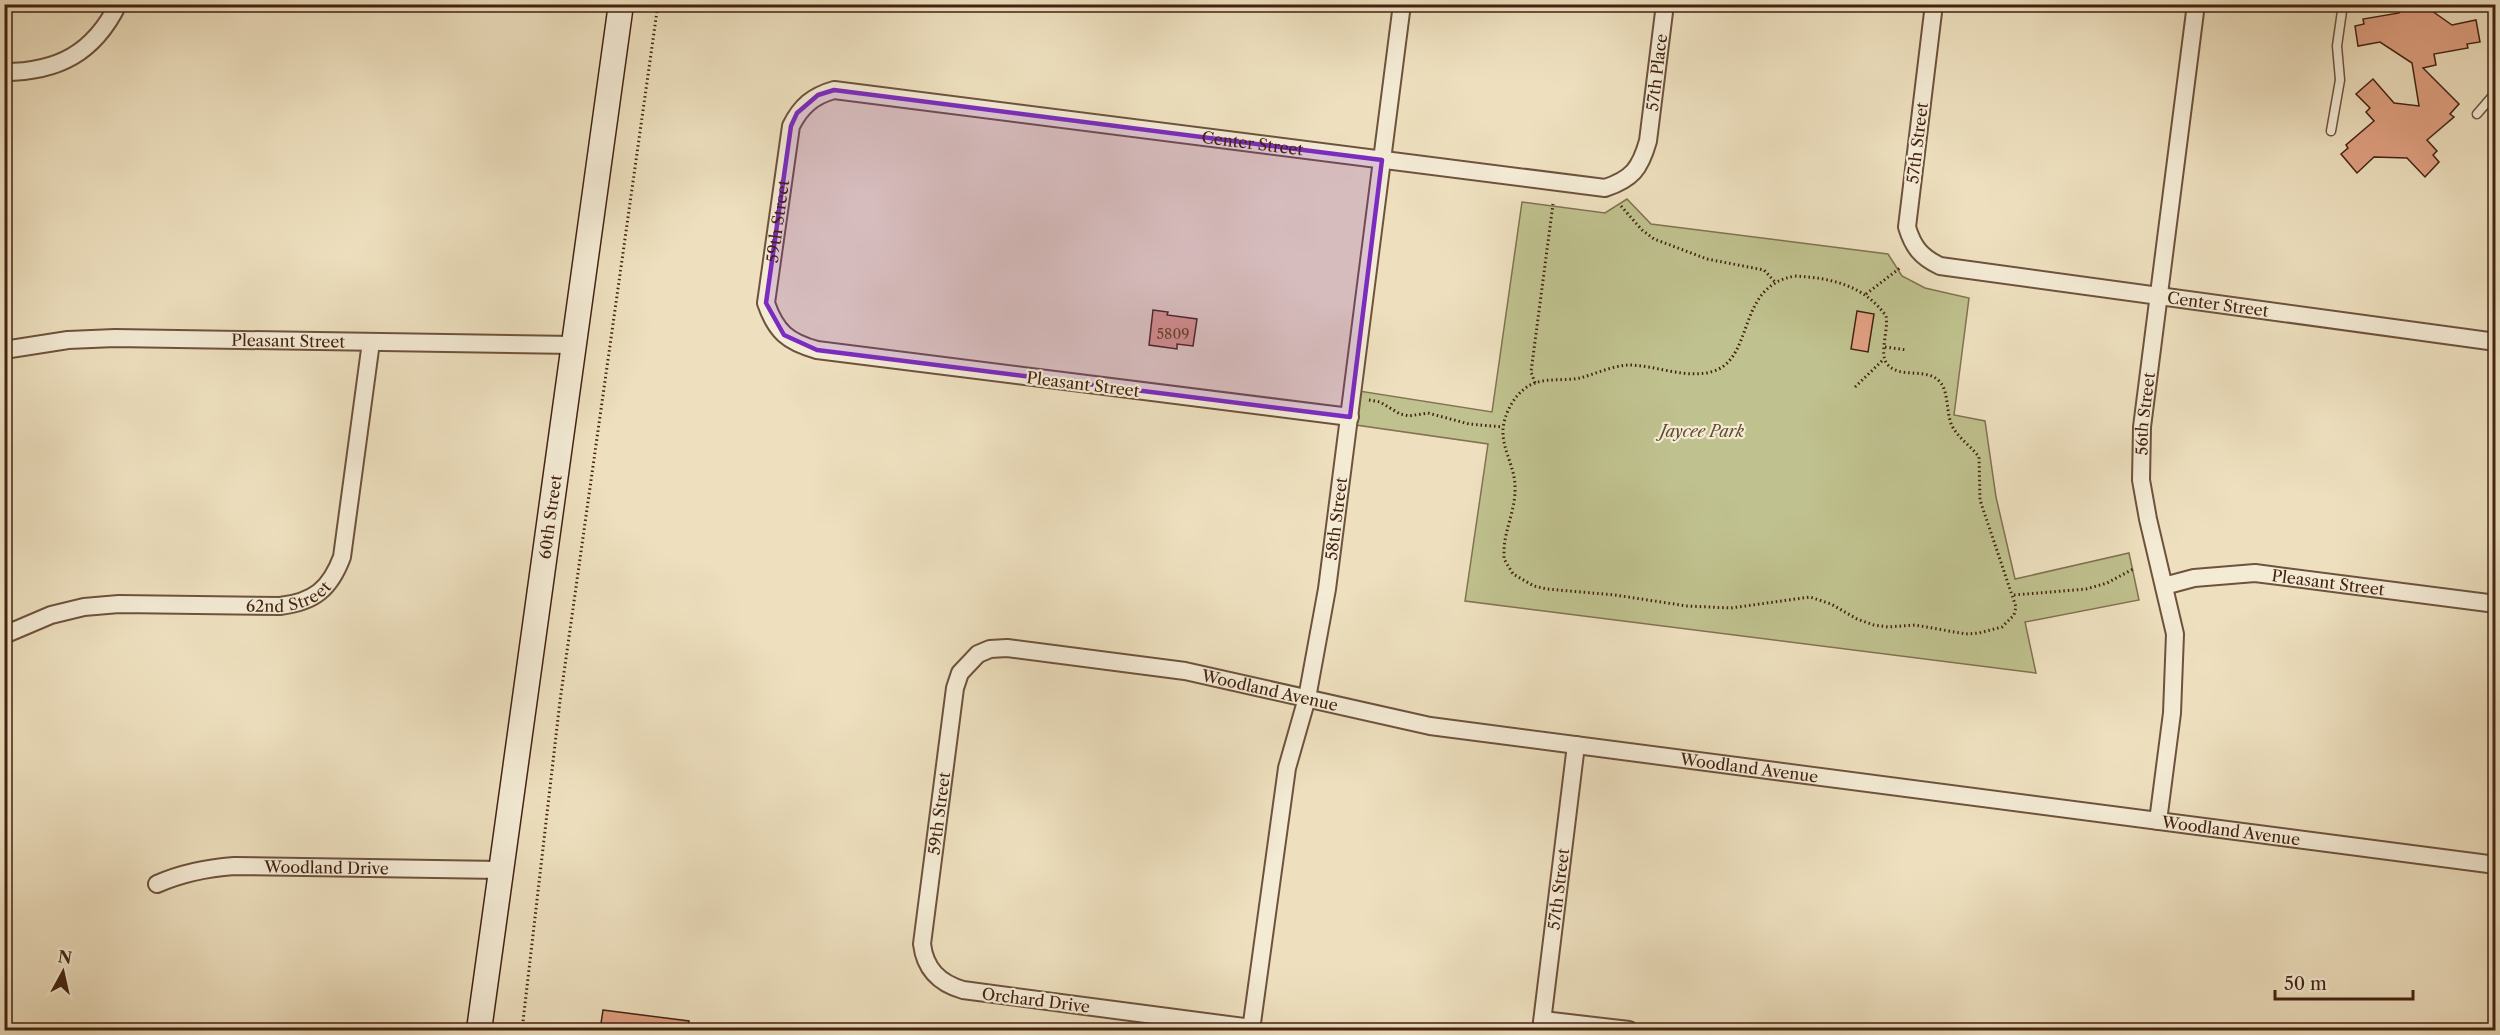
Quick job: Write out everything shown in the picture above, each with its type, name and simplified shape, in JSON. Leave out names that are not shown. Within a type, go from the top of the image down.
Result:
[{"type":"main road","name":"60th Street","points":[[479,1030],[621,4]]},
{"type":"street","points":[[10,72],[46,68],[62,63],[81,52],[97,38],[111,20],[118,4]]},
{"type":"street","name":"58th Street","points":[[1252,1029],[1287,768],[1306,698],[1326,589],[1402,4]]},
{"type":"street","name":"57th Place","points":[[1648,141],[1665,4]]},
{"type":"street","name":"57th Street","points":[[1934,4],[1907,227],[1913,245],[1925,259],[1940,266]]},
{"type":"street","name":"56th Street","points":[[2158,821],[2172,713],[2175,634],[2141,480],[2142,427],[2196,4]]},
{"type":"street","name":"Center Street","points":[[834,90],[1605,188],[1620,183],[1633,173],[1642,160],[1648,141]]},
{"type":"street","name":"59th Street","points":[[817,350],[798,345],[784,335],[772,320],[766,303],[791,126],[797,113],[808,101],[834,90]]},
{"type":"street","name":"Center Street","points":[[1940,266],[2496,342]]},
{"type":"street","name":"Pleasant Street","points":[[4,350],[68,340],[115,338],[574,345]]},
{"type":"street","name":"62nd Street","points":[[4,635],[51,615],[84,607],[119,604],[280,606],[297,604],[313,597],[327,586],[336,573],[342,557],[372,342]]},
{"type":"street","name":"Pleasant Street","points":[[817,350],[1350,417]]},
{"type":"street","name":"Pleasant Street","points":[[2164,586],[2194,578],[2255,573],[2496,604]]},
{"type":"street","name":"59th Street","points":[[963,990],[950,987],[928,968],[923,954],[923,938],[956,688],[960,673],[978,654],[990,649],[1007,648]]},
{"type":"street","name":"Woodland Avenue","points":[[1007,648],[1185,671],[1430,726],[2496,865]]},
{"type":"street","name":"57th Street","points":[[1542,1025],[1576,745]]},
{"type":"street","name":"Woodland Drive","points":[[157,884],[201,870],[234,866],[501,870]]},
{"type":"street","name":"Orchard Drive","points":[[963,990],[1252,1029]]},
{"type":"street","points":[[1542,1025],[1629,1030]]},
{"type":"lane","points":[[2331,131],[2340,80],[2337,46],[2343,4]]},
{"type":"lane","points":[[2477,114],[2496,92]]},
{"type":"path","points":[[522,1030],[560,701],[658,4]]},
{"type":"path","points":[[1535,382],[1531,372],[1553,204]]},
{"type":"path","points":[[1621,206],[1642,230],[1654,239],[1707,259],[1764,270],[1775,283]]},
{"type":"path","points":[[1866,294],[1900,268]]},
{"type":"path","points":[[1855,387],[1884,359],[1886,316],[1866,294],[1839,282],[1810,277],[1785,278],[1775,283],[1756,301],[1732,357],[1715,370],[1675,372],[1627,365],[1577,379],[1535,382],[1517,396],[1507,413],[1503,427],[1503,439],[1515,488],[1505,536],[1504,559],[1513,574],[1534,586],[1686,606],[1731,608],[1810,597],[1832,604],[1866,624],[1888,627],[1930,627],[1966,634],[2002,627],[2014,615],[2016,607],[2014,595],[2004,574],[1980,500],[1979,457],[1959,438],[1953,428],[1942,384],[1932,376],[1894,369],[1884,359]]},
{"type":"path","points":[[1885,346],[1907,350]]},
{"type":"path","points":[[1352,396],[1380,402],[1400,414],[1419,416],[1428,413],[1463,423],[1503,427]]},
{"type":"path","points":[[2014,595],[2086,589],[2107,583],[2135,567]]},
{"type":"highlighted area","points":[[834,90],[1382,160],[1350,417],[817,350],[784,335],[766,303],[791,126],[797,113],[818,95]]},
{"type":"green space","name":"Jaycee Park","points":[[1627,199],[1651,224],[1888,254],[1902,276],[1925,288],[1969,298],[1954,415],[1985,421],[1996,497],[2015,579],[2129,553],[2139,600],[2025,622],[2036,673],[1465,601],[1488,444],[1349,424],[1353,390],[1492,412],[1522,202],[1605,213]]},
{"type":"building","points":[[2397,4],[2422,4],[2452,25],[2476,20],[2480,42],[2467,44],[2468,48],[2434,54],[2436,65],[2423,68],[2459,104],[2450,114],[2454,117],[2427,140],[2437,151],[2433,155],[2439,162],[2425,177],[2407,158],[2374,157],[2357,173],[2341,154],[2348,148],[2346,145],[2374,121],[2366,112],[2370,108],[2356,94],[2373,79],[2394,103],[2419,106],[2412,63],[2380,42],[2358,46],[2355,26],[2364,24],[2363,19],[2399,13]]},
{"type":"building","points":[[1153,310],[1168,312],[1167,315],[1197,319],[1193,346],[1177,344],[1177,349],[1149,345]]},
{"type":"building","points":[[1857,311],[1874,314],[1868,352],[1851,349]]},
{"type":"building","points":[[603,1010],[689,1021],[688,1030],[600,1030]]}]
